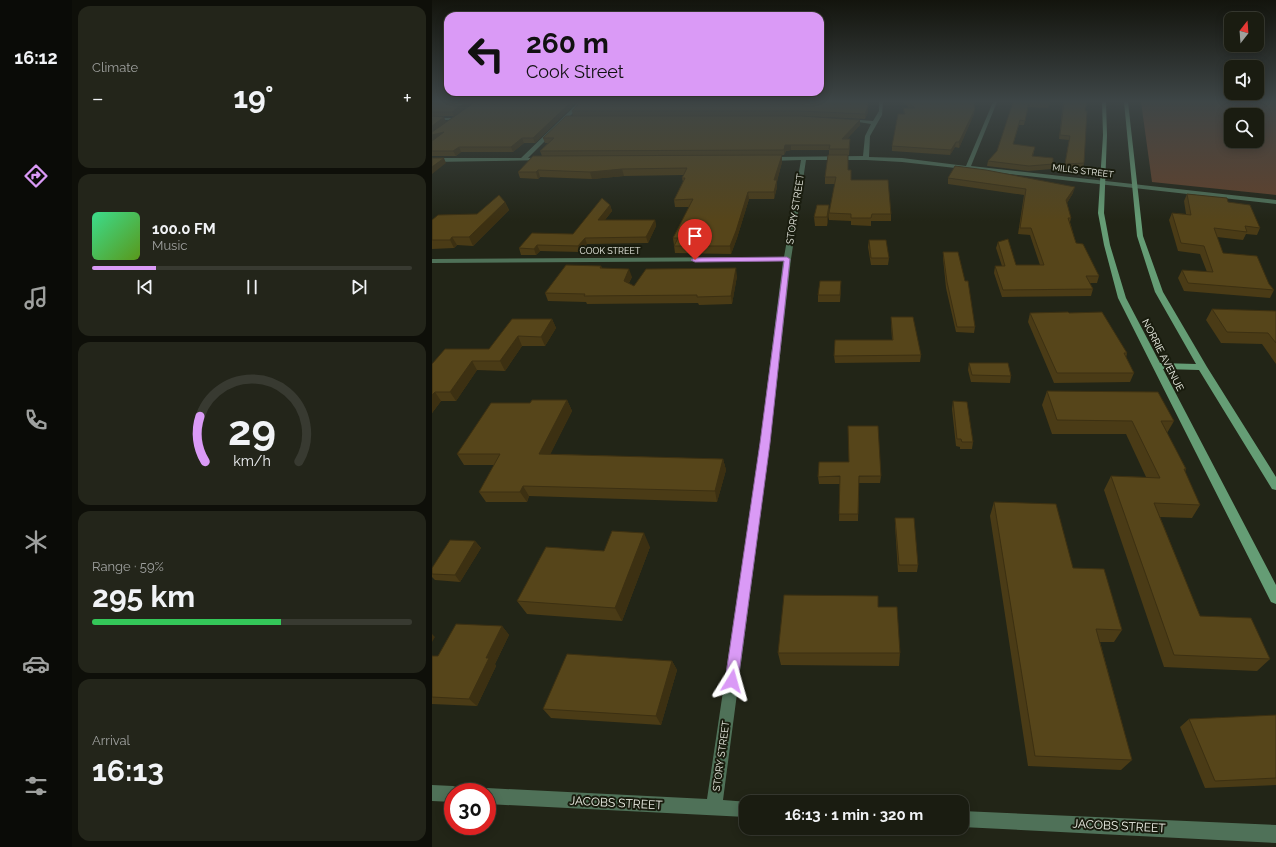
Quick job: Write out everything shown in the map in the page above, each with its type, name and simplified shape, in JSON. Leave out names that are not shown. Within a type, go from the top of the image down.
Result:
[{"type":"main road","name":"NORRIE AVENUE","points":[[1105,142],[1101,213],[1106,245],[1122,298],[1276,598]]},
{"type":"main road","points":[[1130,142],[1140,236],[1159,292],[1202,367],[1276,486]]},
{"type":"main road","points":[[1157,366],[1202,367]]},
{"type":"street","points":[[523,159],[541,142]]},
{"type":"street","points":[[866,158],[867,142]]},
{"type":"street","points":[[968,167],[979,142]]},
{"type":"street","name":"STORY STREET","points":[[714,808],[765,443],[787,259],[804,158]]},
{"type":"street","name":"MILLS STREET","points":[[765,159],[866,158],[968,167],[1276,202]]},
{"type":"street","points":[[432,160],[554,159]]},
{"type":"street","name":"COOK STREET","points":[[432,262],[787,259]]},
{"type":"street","points":[[432,793],[444,794]]},
{"type":"street","name":"JACOBS STREET","points":[[496,796],[739,809]]},
{"type":"street","name":"JACOBS STREET","points":[[969,819],[1276,834]]},
{"type":"shaded area","points":[[1146,142],[1224,142],[1224,148],[1264,148],[1264,142],[1276,142],[1276,195],[1152,182]]},
{"type":"building","points":[[432,142],[518,142],[511,147],[459,147],[453,151],[432,151]]},
{"type":"building","points":[[550,142],[850,142],[849,149],[829,149],[830,145],[785,145],[784,150],[540,151]]},
{"type":"building","points":[[893,142],[959,142],[956,142],[951,150],[892,146]]},
{"type":"building","points":[[1000,142],[1014,142],[1013,144],[1035,147],[1032,156],[1053,158],[1053,164],[1029,166],[988,161],[997,151]]},
{"type":"building","points":[[1069,142],[1085,142],[1084,163],[1065,164]]},
{"type":"building","points":[[782,155],[774,180],[777,180],[774,192],[748,192],[730,246],[674,246],[678,238],[673,238],[693,199],[674,200],[685,178],[682,178],[687,168],[622,169],[590,172],[538,170],[536,172],[518,172],[533,156]]},
{"type":"building","points":[[828,155],[848,155],[848,170],[851,170],[851,180],[888,180],[891,214],[872,214],[871,218],[851,218],[851,214],[829,213],[836,177],[825,177]]},
{"type":"building","points":[[432,158],[444,158],[432,167]]},
{"type":"building","points":[[955,166],[986,170],[1075,187],[1066,200],[1071,218],[1068,218],[1076,243],[1083,244],[1099,276],[1086,276],[1093,289],[1003,290],[995,266],[1005,266],[998,242],[1008,239],[1016,265],[1044,265],[1031,228],[1020,228],[1026,189],[948,178]]},
{"type":"building","points":[[1187,194],[1227,198],[1228,202],[1250,205],[1260,228],[1245,226],[1247,232],[1214,228],[1223,253],[1257,256],[1269,284],[1274,290],[1188,283],[1182,270],[1213,272],[1204,246],[1181,243],[1172,213],[1191,215]]},
{"type":"building","points":[[499,195],[505,202],[469,237],[452,237],[450,240],[432,240],[432,220],[438,215],[477,214]]},
{"type":"building","points":[[602,198],[610,205],[598,220],[655,220],[646,237],[585,238],[578,246],[537,245],[534,249],[519,248],[532,233],[573,234]]},
{"type":"building","points":[[817,205],[829,205],[827,217],[814,217]]},
{"type":"building","points":[[869,240],[886,240],[889,258],[871,258]]},
{"type":"building","points":[[943,252],[958,252],[965,281],[968,281],[975,327],[957,327],[947,282]]},
{"type":"building","points":[[566,265],[601,266],[600,268],[629,269],[624,281],[634,286],[646,269],[736,268],[731,296],[584,296],[585,294],[545,293]]},
{"type":"building","points":[[820,281],[841,281],[840,295],[818,295]]},
{"type":"building","points":[[1212,309],[1276,311],[1276,343],[1268,333],[1227,332]]},
{"type":"building","points":[[1102,312],[1127,353],[1124,353],[1134,373],[1057,373],[1030,313]]},
{"type":"building","points":[[891,317],[913,317],[921,355],[834,356],[835,340],[893,340]]},
{"type":"building","points":[[512,319],[552,319],[541,337],[518,336],[500,361],[472,361],[450,392],[435,392],[432,395],[432,364],[445,349],[489,349]]},
{"type":"building","points":[[969,363],[1008,363],[1011,376],[972,375]]},
{"type":"building","points":[[1047,391],[1158,392],[1174,421],[1161,421],[1186,469],[1184,469],[1200,505],[1154,503],[1200,616],[1251,618],[1270,659],[1174,655],[1111,476],[1160,478],[1132,421],[1057,420]]},
{"type":"building","points":[[532,400],[567,400],[539,454],[723,459],[715,491],[523,486],[520,492],[479,492],[500,454],[457,454],[491,403],[530,403]]},
{"type":"building","points":[[953,401],[967,402],[973,442],[962,442],[961,439],[957,439]]},
{"type":"building","points":[[848,426],[878,426],[881,476],[859,476],[858,514],[839,514],[840,476],[818,477],[819,462],[849,462]]},
{"type":"building","points":[[994,502],[1056,504],[1073,568],[1104,569],[1122,630],[1096,629],[1132,760],[1035,756]]},
{"type":"building","points":[[895,518],[914,518],[918,565],[899,565]]},
{"type":"building","points":[[612,531],[644,533],[615,608],[517,601],[546,547],[604,551]]},
{"type":"building","points":[[450,540],[475,541],[455,575],[432,574],[432,568]]},
{"type":"building","points":[[784,595],[878,596],[878,607],[897,607],[900,653],[778,653]]},
{"type":"building","points":[[456,624],[502,626],[486,658],[489,658],[469,699],[432,697],[432,656],[438,656]]},
{"type":"building","points":[[567,654],[672,661],[656,716],[543,709]]},
{"type":"building","points":[[1276,715],[1276,778],[1215,781],[1189,719]]},
{"type":"route","points":[[695,260],[787,259],[765,443],[732,681]]}]
